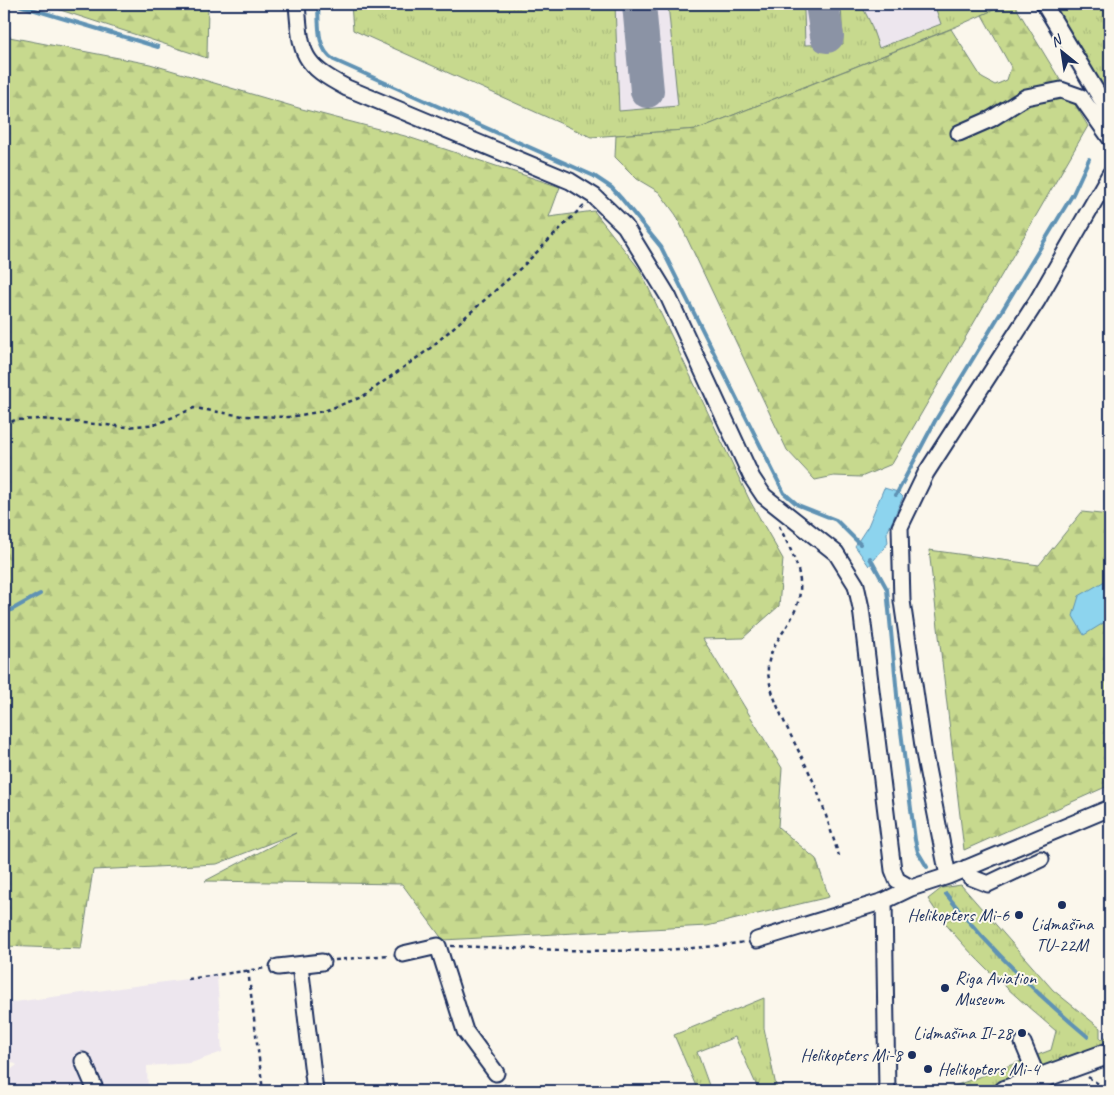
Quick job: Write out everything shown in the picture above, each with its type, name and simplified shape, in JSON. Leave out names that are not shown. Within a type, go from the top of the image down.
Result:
[{"type":"main road","points":[[1005,1091],[1110,1053]]},
{"type":"lane","points":[[297,4],[300,36],[306,55],[312,67],[322,75],[347,88],[539,166],[570,181],[594,196],[625,226],[668,296],[752,478],[764,496],[836,553],[856,585],[861,608],[893,870],[897,880],[911,888]]},
{"type":"lane","points":[[1044,4],[1110,114]]},
{"type":"lane","points":[[959,133],[991,119],[1026,97],[1061,90],[1081,97],[1110,138]]},
{"type":"lane","points":[[948,876],[924,752],[902,601],[900,527],[926,473],[1037,301],[1110,174]]},
{"type":"lane","points":[[757,940],[884,901],[911,888],[948,876],[1110,808]]},
{"type":"lane","points":[[966,868],[970,877],[988,884],[1040,859]]},
{"type":"lane","points":[[884,901],[885,1091]]},
{"type":"lane","points":[[403,954],[438,946],[465,1031],[496,1073]]},
{"type":"lane","points":[[278,967],[322,962]]},
{"type":"lane","points":[[300,964],[315,1091]]},
{"type":"lane","points":[[1023,1042],[1038,1079]]},
{"type":"lane","points":[[83,1061],[96,1091]]},
{"type":"path","points":[[4,425],[15,420],[41,419],[127,428],[157,424],[194,408],[243,416],[289,418],[324,411],[362,397],[428,350],[523,266],[594,196]]},
{"type":"path","points":[[777,521],[794,555],[801,579],[800,601],[792,619],[774,644],[767,670],[775,701],[815,785],[839,856]]},
{"type":"path","points":[[438,946],[608,951],[709,948],[757,940]]},
{"type":"path","points":[[322,962],[403,954]]},
{"type":"path","points":[[188,979],[278,967]]},
{"type":"path","points":[[248,970],[263,1091]]},
{"type":"path","points":[[1073,1067],[1109,1091]]},
{"type":"shaded area","points":[[351,4],[1007,4],[955,27],[698,129],[591,137],[353,30]]},
{"type":"shaded area","points":[[217,975],[222,1052],[191,1063],[147,1066],[148,1091],[4,1091],[4,1075],[17,1065],[4,1058],[4,1013],[7,1003]]},
{"type":"green space","points":[[42,4],[208,4],[207,58]]},
{"type":"green space","points":[[351,4],[420,4],[429,9],[433,4],[615,4],[619,111],[678,106],[668,4],[794,4],[804,11],[805,45],[843,44],[841,4],[861,4],[870,22],[879,48],[941,24],[934,4],[1007,4],[955,27],[698,129],[591,137],[353,30]]},
{"type":"green space","points":[[1007,4],[1014,4],[1088,126],[892,464],[861,477],[834,476],[815,480],[787,450],[676,215],[659,192],[637,179],[615,157],[616,135],[698,129],[951,29],[982,78],[995,85],[1007,80],[1011,67],[982,15]]},
{"type":"green space","points":[[1053,4],[1110,5],[1110,101]]},
{"type":"green space","points":[[4,36],[150,64],[302,109],[405,136],[560,187],[549,217],[594,211],[640,270],[750,501],[783,559],[779,606],[743,638],[703,639],[782,768],[778,827],[816,859],[829,897],[707,926],[443,940],[402,884],[205,881],[296,833],[217,864],[93,870],[81,949],[4,946]]},
{"type":"green space","points":[[1082,512],[1110,515],[1110,785],[964,850],[929,550],[1039,565]]},
{"type":"green space","points":[[961,885],[1053,990],[1100,1028],[1102,1040],[1110,1034],[1110,1044],[986,1091],[941,1091],[1051,1050],[1056,1031],[970,952],[940,917],[928,899],[942,888]]},
{"type":"green space","points":[[764,998],[764,1028],[777,1091],[759,1091],[735,1037],[697,1052],[711,1091],[698,1091],[674,1035]]},
{"type":"water","points":[[884,488],[898,492],[903,497],[887,533],[888,543],[869,566],[855,546],[868,526]]},
{"type":"water","points":[[1110,578],[1110,619],[1084,635],[1073,616],[1079,596]]},
{"type":"waterway","points":[[15,4],[158,47]]},
{"type":"waterway","points":[[318,4],[321,42],[328,55],[334,60],[594,176],[612,188],[661,247],[784,493],[798,505],[836,520],[860,544]]},
{"type":"waterway","points":[[896,495],[935,421],[1073,194],[1089,159]]},
{"type":"waterway","points":[[870,558],[887,589],[899,716],[915,840],[918,852],[927,867]]},
{"type":"waterway","points":[[4,614],[40,594]]},
{"type":"waterway","points":[[946,894],[1013,969],[1088,1037]]},
{"type":"taxiway","points":[[639,4],[647,91]]},
{"type":"taxiway","points":[[822,4],[827,36]]},
{"type":"place","name":"Lidmašīna TU-22M","points":[[1062,905]]},
{"type":"place","name":"Helikopters Mi-6","points":[[1019,915]]},
{"type":"place","name":"Riga Aviation Museum","points":[[945,988]]},
{"type":"place","name":"Lidmašīna Il-28","points":[[1022,1033]]},
{"type":"place","name":"Helikopters Mi-8","points":[[912,1055]]},
{"type":"place","name":"Helikopters Mi-4","points":[[928,1069]]}]
